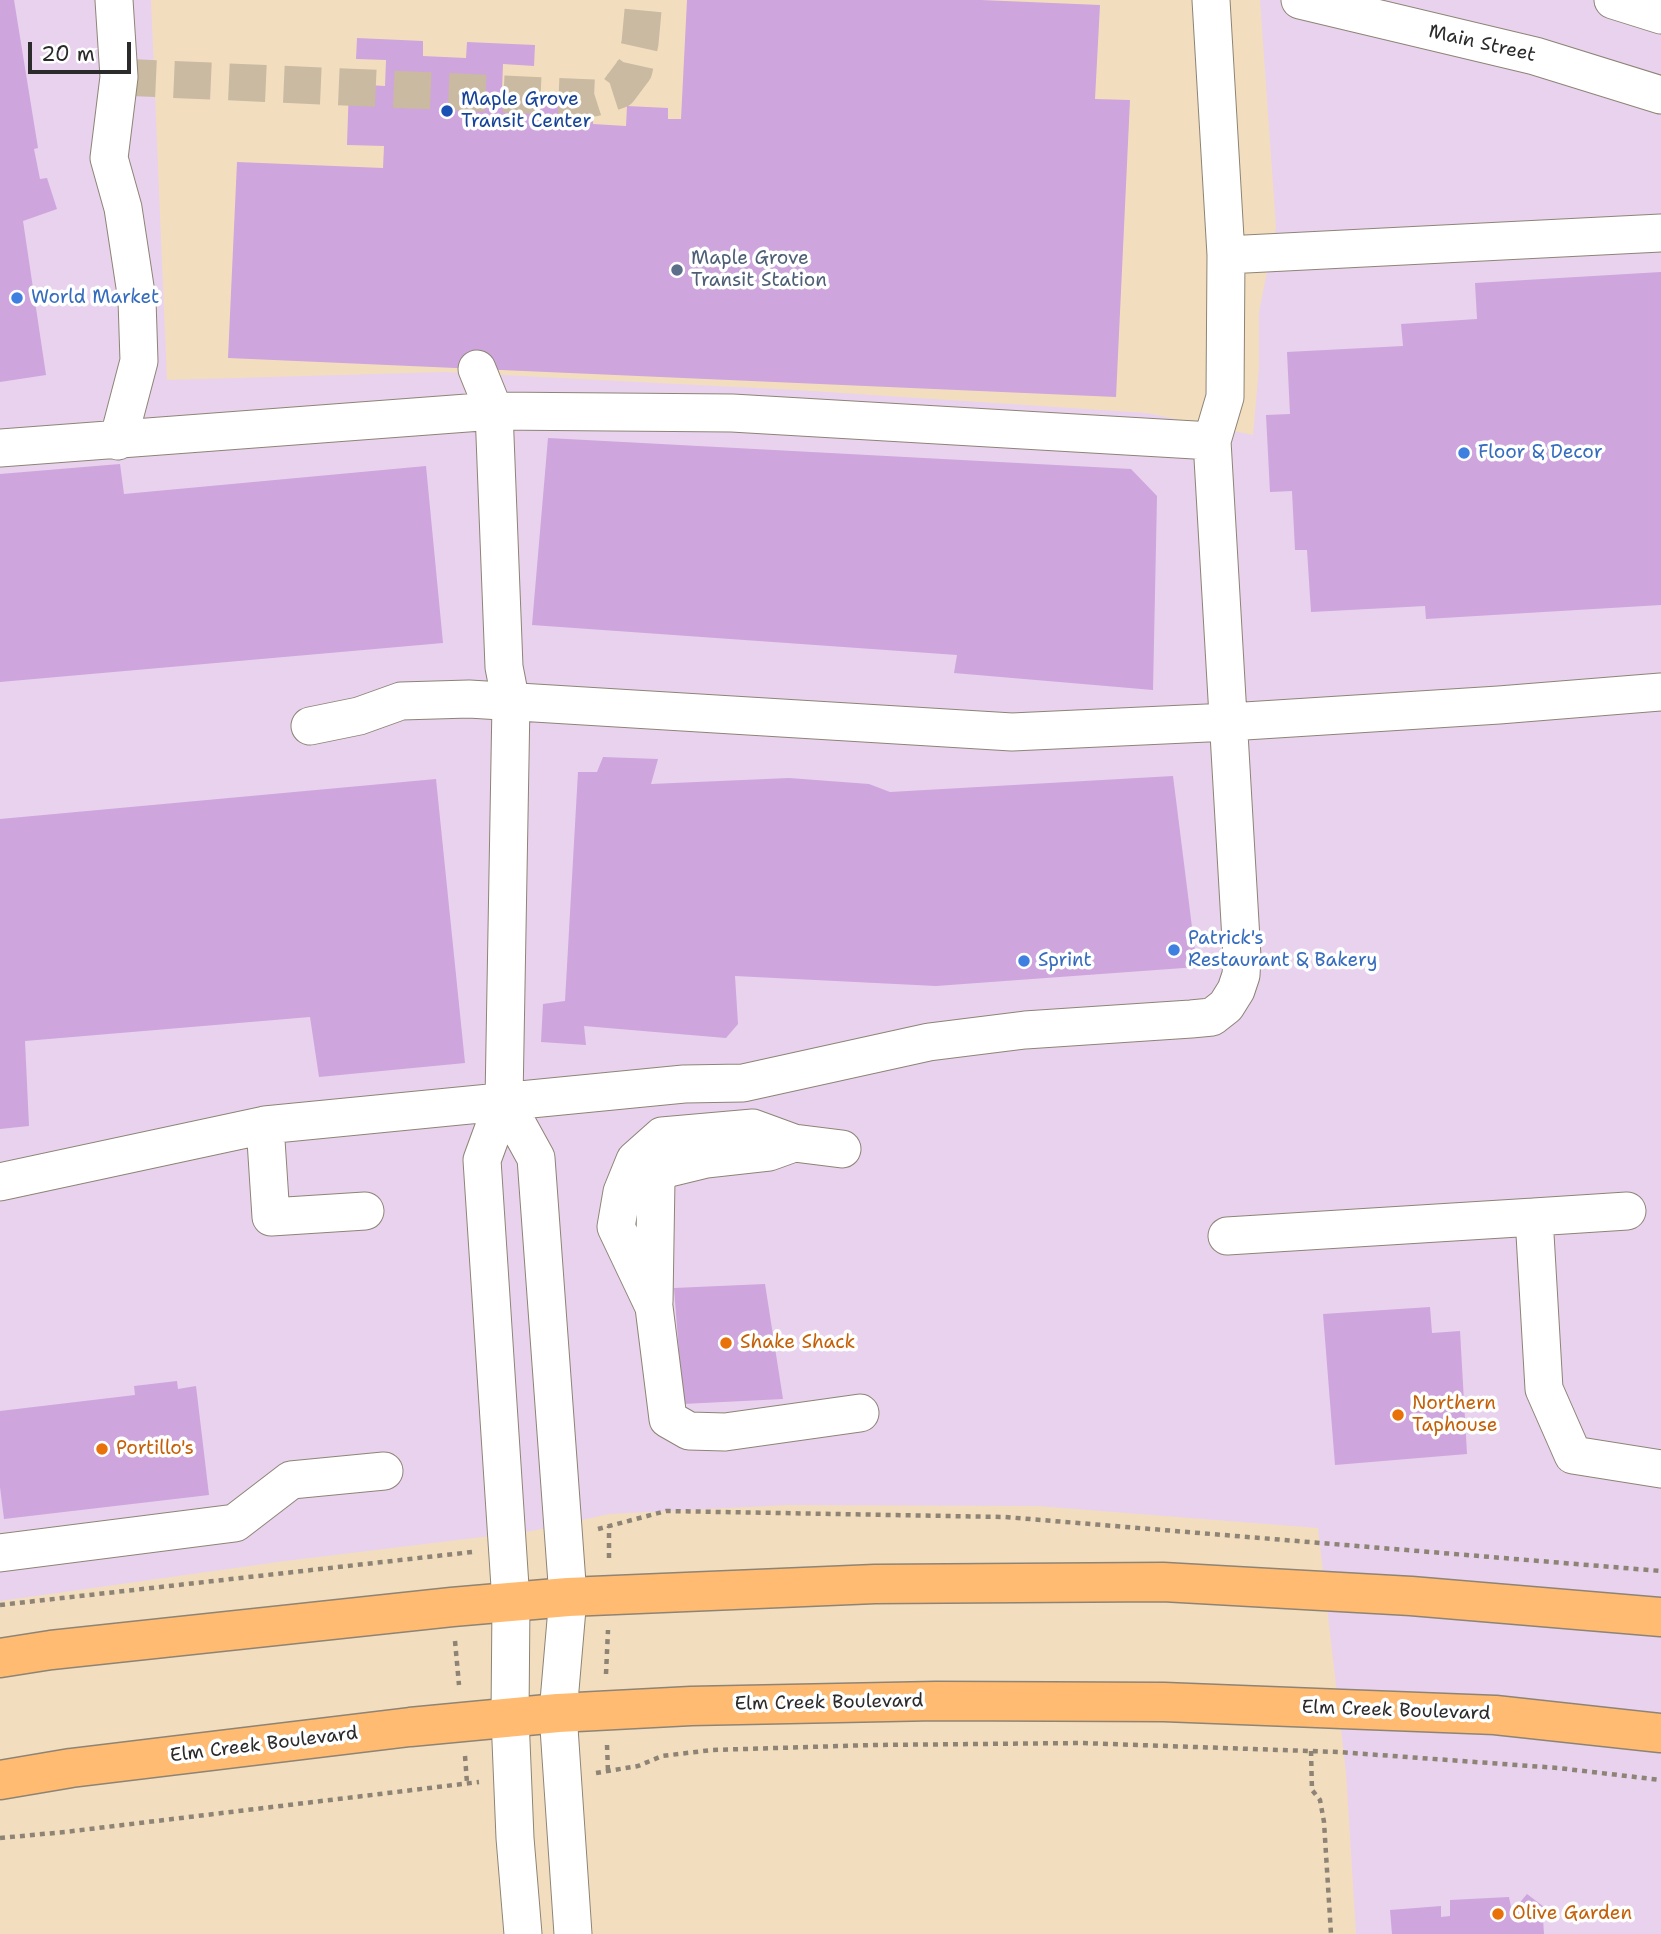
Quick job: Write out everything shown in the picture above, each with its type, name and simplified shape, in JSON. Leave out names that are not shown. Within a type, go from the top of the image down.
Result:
[{"type":"main road","points":[[0,1658],[65,1648],[452,1606],[568,1597],[875,1584],[1163,1582],[1411,1596],[1661,1617]]},
{"type":"main road","name":"Elm Creek Boulevard","points":[[0,1780],[98,1765],[510,1717],[605,1711],[936,1701],[1164,1702],[1495,1715],[1661,1733]]},
{"type":"street","points":[[114,0],[119,77],[109,158],[123,208],[137,300],[139,361],[118,441]]},
{"type":"street","points":[[0,1182],[265,1125],[684,1084],[743,1083],[836,1065],[929,1042],[1026,1030],[1212,1017],[1226,1006],[1236,990],[1242,957],[1212,441],[1226,397],[1226,255],[1212,0]]},
{"type":"street","name":"Main Street","points":[[1300,0],[1535,56],[1661,95]]},
{"type":"street","points":[[1612,0],[1661,15]]},
{"type":"street","points":[[1226,255],[1661,233]]},
{"type":"street","points":[[493,370],[504,667],[511,704],[504,1100],[482,1160],[511,1602],[510,1717],[515,1838],[523,1934]]},
{"type":"street","points":[[0,448],[494,411],[732,413],[1212,441]]},
{"type":"street","points":[[310,726],[359,716],[401,701],[469,699],[511,704],[1012,732],[1229,722],[1661,692]]},
{"type":"street","points":[[504,1100],[536,1158],[568,1597],[558,1713],[573,1934]]},
{"type":"street","points":[[265,1125],[271,1217],[365,1211]]},
{"type":"street","points":[[842,1149],[794,1143],[753,1128],[662,1136],[635,1160],[622,1192],[616,1227],[654,1307],[668,1419],[689,1431],[725,1432],[860,1413]]},
{"type":"street","points":[[1227,1236],[1627,1211]]},
{"type":"street","points":[[1534,1217],[1544,1389],[1573,1455],[1661,1469]]},
{"type":"street","points":[[0,1553],[236,1523],[291,1480],[384,1471]]},
{"type":"street","points":[[0,1532],[182,1511],[236,1523]]},
{"type":"path","points":[[609,1526],[605,1711],[608,1772],[638,1766],[662,1756],[712,1750],[873,1745],[1081,1744],[1311,1751],[1558,1768],[1661,1780]]},
{"type":"path","points":[[0,1838],[467,1783],[448,1555]]},
{"type":"path","points":[[1311,1751],[1312,1790],[1320,1800],[1324,1822],[1331,1934]]},
{"type":"shaded area","points":[[0,0],[151,0],[167,380],[444,372],[796,390],[1147,413],[1253,435],[1259,367],[1259,312],[1276,227],[1260,0],[1661,0],[1661,1934],[1356,1934],[1346,1773],[1318,1528],[1037,1506],[787,1505],[609,1514],[532,1531],[285,1561],[0,1601]]},
{"type":"building","points":[[0,0],[14,0],[38,148],[34,149],[40,179],[47,178],[57,209],[23,221],[46,375],[0,382]]},
{"type":"building","name":"Maple Grove Transit Station","points":[[687,0],[981,0],[1100,5],[1095,99],[1130,100],[1116,397],[228,358],[237,162],[383,168],[384,146],[347,145],[349,84],[385,86],[386,60],[356,59],[357,38],[423,41],[423,56],[466,58],[467,42],[535,45],[534,66],[503,64],[502,91],[594,94],[593,124],[626,126],[627,106],[668,108],[668,119],[681,119]]},
{"type":"building","name":"Floor & Decor","points":[[1661,272],[1661,605],[1426,619],[1425,606],[1311,612],[1307,550],[1295,550],[1292,491],[1270,492],[1266,415],[1290,414],[1287,352],[1403,346],[1401,324],[1477,319],[1475,283]]},
{"type":"building","points":[[548,438],[1131,469],[1157,496],[1153,690],[954,673],[957,655],[532,625]]},
{"type":"building","points":[[120,464],[124,494],[426,466],[443,643],[0,682],[0,474]]},
{"type":"building","points":[[603,757],[658,759],[651,784],[789,778],[869,784],[890,792],[1173,776],[1197,967],[936,986],[735,976],[738,1024],[726,1038],[584,1026],[586,1045],[541,1042],[543,1004],[565,1001],[578,772],[597,772]]},
{"type":"building","points":[[436,779],[465,1063],[319,1077],[310,1017],[25,1041],[29,1126],[0,1129],[0,819]]},
{"type":"building","name":"Shake Shack","points":[[765,1284],[783,1399],[683,1404],[674,1288]]},
{"type":"building","name":"Northern Taphouse","points":[[1430,1307],[1432,1333],[1460,1331],[1467,1454],[1335,1465],[1323,1314]]},
{"type":"building","name":"Portillo's","points":[[177,1381],[178,1389],[196,1386],[209,1495],[4,1519],[0,1487],[0,1411],[135,1395],[134,1386]]},
{"type":"building","name":"Olive Garden","points":[[1527,1894],[1548,1910],[1543,1919],[1544,1934],[1392,1934],[1390,1910],[1441,1906],[1441,1917],[1450,1916],[1450,1900],[1509,1897],[1512,1912]]},
{"type":"tunnel","points":[[119,77],[594,98],[619,90],[634,70],[640,43],[644,0]]},
{"type":"place","name":"Maple Grove Transit Center","points":[[447,111]]},
{"type":"place","name":"Maple Grove Transit Station","points":[[677,270]]},
{"type":"place","name":"World Market","points":[[17,298]]},
{"type":"place","name":"Floor & Decor","points":[[1464,453]]},
{"type":"place","name":"Patrick's Restaurant & Bakery","points":[[1174,950]]},
{"type":"place","name":"Sprint","points":[[1024,961]]},
{"type":"place","name":"Shake Shack","points":[[726,1343]]},
{"type":"place","name":"Northern Taphouse","points":[[1398,1415]]},
{"type":"place","name":"Portillo's","points":[[102,1449]]},
{"type":"place","name":"Olive Garden","points":[[1498,1914]]}]
